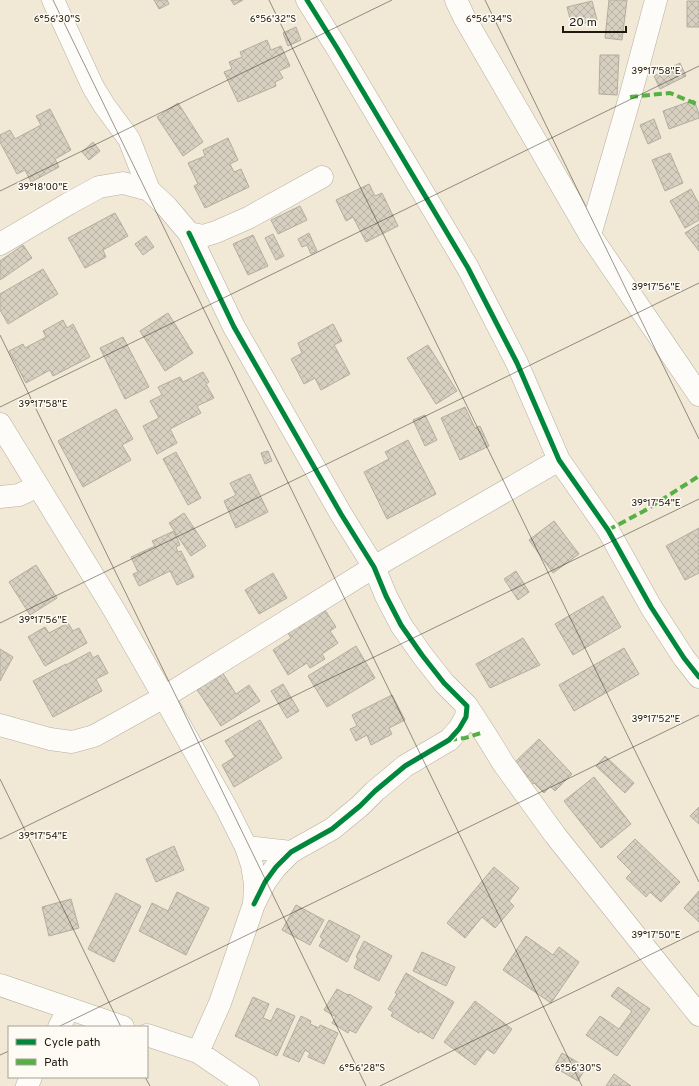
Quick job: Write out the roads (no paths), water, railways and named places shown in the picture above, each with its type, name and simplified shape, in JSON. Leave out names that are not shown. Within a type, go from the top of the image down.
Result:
[{"type":"street","points":[[53,0],[93,88],[129,139],[148,190]]},
{"type":"street","points":[[306,0],[468,268],[517,363],[559,460],[608,530],[652,607],[684,658],[699,677]]},
{"type":"street","points":[[456,0],[464,17],[590,235],[699,395]]},
{"type":"street","points":[[590,235],[656,0]]},
{"type":"street","points":[[189,233],[203,236],[216,232],[248,218],[322,177]]},
{"type":"street","points":[[0,244],[99,187],[123,183],[148,190],[167,207],[189,233],[234,327],[341,514],[374,567],[386,596],[401,625],[444,683],[468,706],[503,764],[555,835],[699,1015]]},
{"type":"street","points":[[0,424],[113,608],[227,809],[246,847],[252,866],[255,884],[254,904]]},
{"type":"street","points":[[0,725],[50,739],[72,742],[94,736],[164,697],[374,567],[559,460]]},
{"type":"street","points":[[0,497],[19,495],[38,486]]},
{"type":"street","points":[[198,1052],[220,1003],[254,904],[265,882],[276,867],[291,852],[332,829],[360,806],[374,791],[405,766],[450,740],[459,729],[466,716],[468,706]]},
{"type":"street","points":[[246,847],[291,852]]},
{"type":"street","points":[[0,985],[64,1018],[116,1026]]},
{"type":"street","points":[[148,1035],[198,1052],[248,1086]]}]
